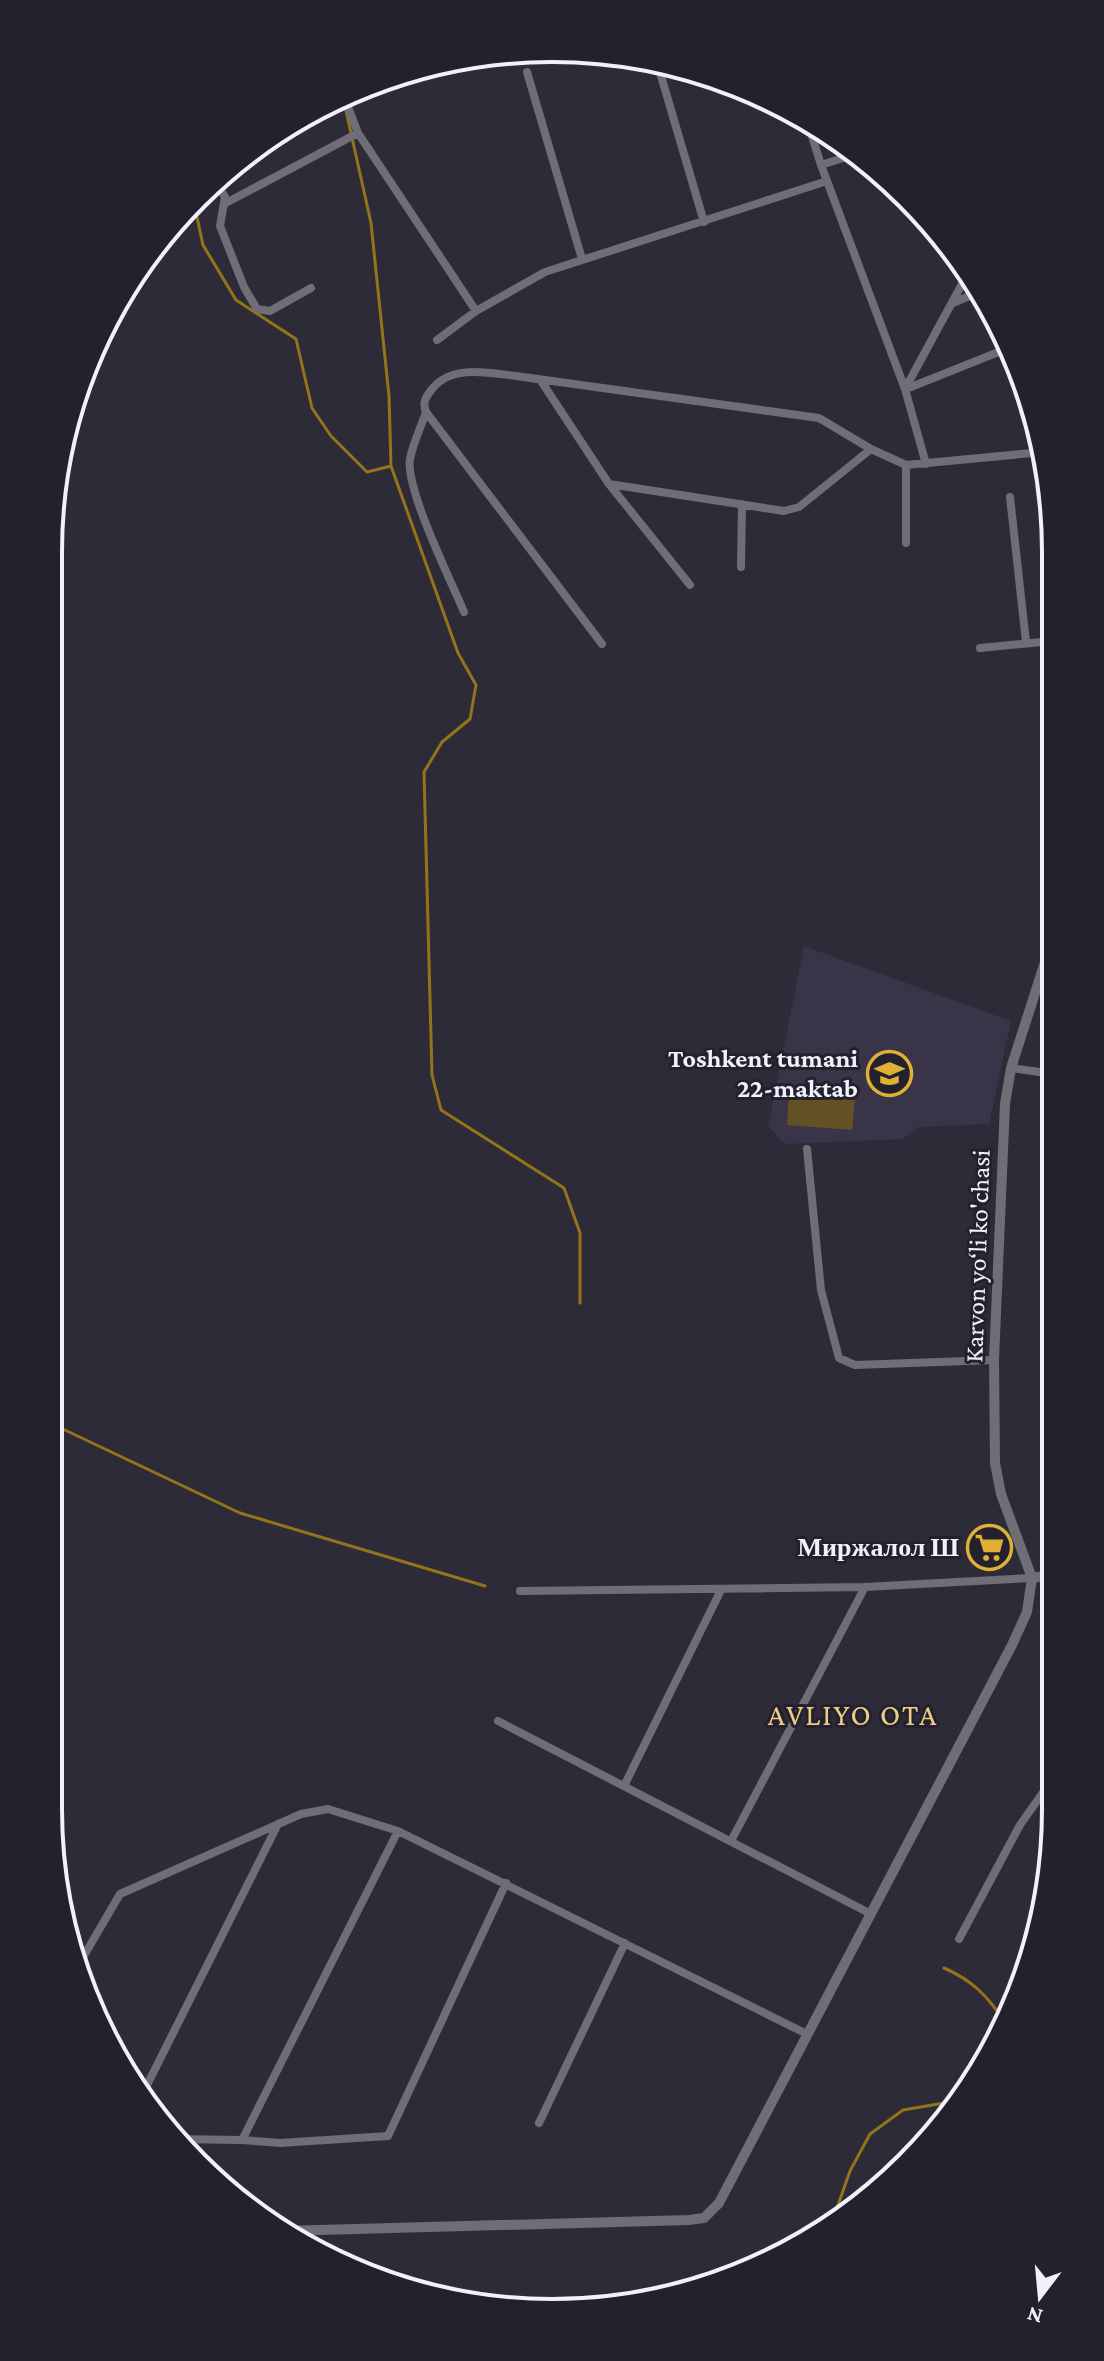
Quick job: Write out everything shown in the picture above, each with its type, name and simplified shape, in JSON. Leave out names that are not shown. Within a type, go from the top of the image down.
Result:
[{"type":"street","points":[[527,72],[582,259]]},
{"type":"street","points":[[661,74],[704,222]]},
{"type":"street","points":[[348,107],[358,133],[476,311]]},
{"type":"street","points":[[224,204],[358,133]]},
{"type":"street","points":[[813,138],[905,389],[926,464]]},
{"type":"street","points":[[821,165],[843,158]]},
{"type":"street","points":[[437,340],[476,311],[545,272],[827,181]]},
{"type":"street","points":[[222,191],[225,197],[220,226],[244,287],[257,309],[270,311],[311,288]]},
{"type":"street","points":[[905,389],[962,285]]},
{"type":"street","points":[[952,303],[969,296]]},
{"type":"street","points":[[905,389],[999,352]]},
{"type":"street","points":[[602,644],[426,412],[423,405],[426,397],[438,382],[454,374],[474,372],[819,418],[871,449],[906,465],[1032,453]]},
{"type":"street","points":[[541,381],[609,484],[690,585]]},
{"type":"street","points":[[426,412],[410,458],[409,470],[422,514],[464,612]]},
{"type":"street","points":[[609,484],[784,511],[799,507],[871,449]]},
{"type":"street","points":[[906,465],[906,543]]},
{"type":"street","points":[[1010,497],[1026,642]]},
{"type":"street","points":[[741,567],[742,504]]},
{"type":"street","points":[[980,648],[1042,641]]},
{"type":"street","name":"Karvon yo‘li ko'chasi","points":[[1032,1578],[1001,1494],[995,1463],[994,1360],[1003,1128],[1011,1068],[1042,971]]},
{"type":"street","points":[[1011,1068],[1042,1072]]},
{"type":"street","points":[[807,1149],[821,1290],[839,1358],[855,1365],[994,1360]]},
{"type":"street","points":[[520,1591],[865,1587],[1042,1576]]},
{"type":"street","points":[[303,2230],[704,2218],[719,2203],[1023,1623],[1030,1602],[1032,1578]]},
{"type":"street","points":[[731,1841],[865,1587]]},
{"type":"street","points":[[624,1786],[721,1590]]},
{"type":"street","points":[[498,1721],[871,1914]]},
{"type":"street","points":[[959,1939],[1020,1825],[1042,1794]]},
{"type":"street","points":[[84,1955],[120,1894],[301,1814],[328,1809],[398,1831],[807,2034]]},
{"type":"street","points":[[147,2084],[278,1824]]},
{"type":"street","points":[[242,2140],[398,1831]]},
{"type":"street","points":[[191,2139],[280,2143],[388,2136],[506,1883]]},
{"type":"street","points":[[539,2123],[625,1943]]},
{"type":"shaded area","name":"Toshkent tumani 22-maktab","points":[[804,946],[1011,1021],[989,1124],[918,1127],[902,1139],[785,1144],[768,1126]]},
{"type":"shaded area","points":[[789,1094],[855,1100],[852,1130],[787,1125]]},
{"type":"waterway","points":[[345,108],[371,223],[389,396],[391,466],[458,653],[476,685],[470,719],[442,742],[424,772],[432,1075],[441,1110],[564,1188],[580,1233],[580,1303]]},
{"type":"waterway","points":[[197,216],[203,245],[236,300],[296,339],[312,408],[331,436],[367,472],[391,466]]},
{"type":"waterway","points":[[62,1429],[240,1513],[485,1586]]},
{"type":"waterway","points":[[944,1968],[979,1990],[998,2012]]},
{"type":"waterway","points":[[837,2207],[850,2171],[870,2134],[903,2110],[944,2103]]},
{"type":"place","name":"Toshkent tumani 22-maktab","points":[[889,1073]]},
{"type":"place","name":"Миржалол Ш","points":[[990,1547]]},
{"type":"district","name":"AVLIYO OTA","points":[[853,1715]]}]
